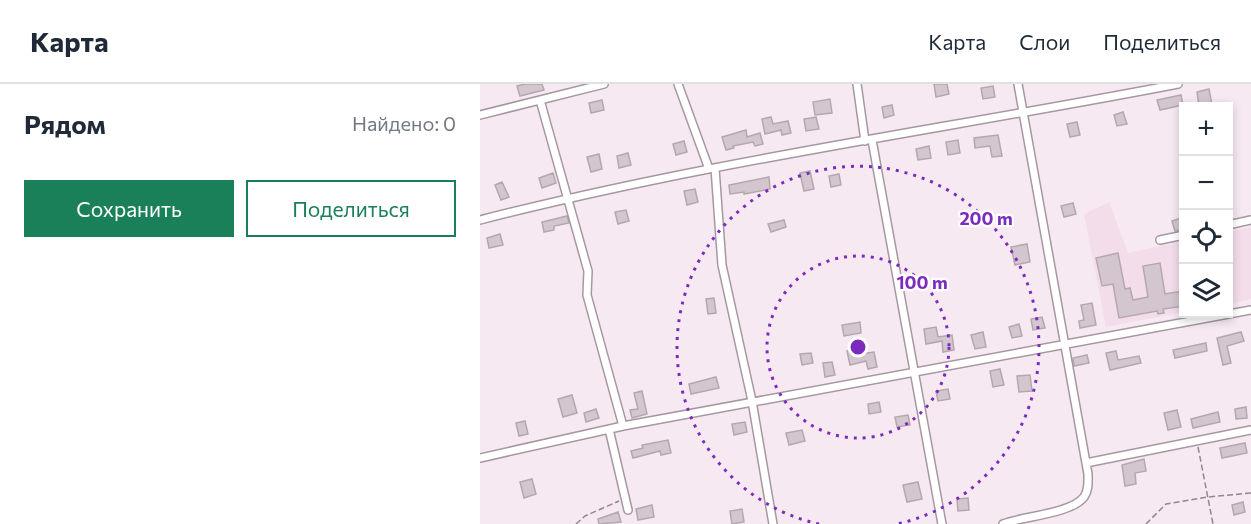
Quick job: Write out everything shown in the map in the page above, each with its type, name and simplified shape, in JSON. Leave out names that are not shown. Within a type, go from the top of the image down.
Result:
[{"type":"street","points":[[480,116],[604,84]]},
{"type":"street","points":[[678,84],[712,168],[718,196],[722,265],[752,402],[773,524]]},
{"type":"street","points":[[857,84],[915,372],[942,524]]},
{"type":"street","points":[[1003,524],[1076,504],[1088,489],[1086,463],[1018,84]]},
{"type":"street","points":[[480,220],[568,198],[712,168],[1024,114],[1178,84]]},
{"type":"street","points":[[540,100],[588,271],[587,295],[623,426]]},
{"type":"street","points":[[1233,224],[1251,220]]},
{"type":"street","points":[[1160,240],[1179,236]]},
{"type":"street","points":[[480,458],[623,426],[1251,310]]},
{"type":"street","points":[[609,429],[628,510]]},
{"type":"street","points":[[1086,463],[1251,430]]},
{"type":"path","points":[[1196,441],[1213,524]]},
{"type":"path","points":[[1146,524],[1166,504],[1251,493]]},
{"type":"path","points":[[576,524],[585,516],[626,498]]},
{"type":"shaded area","points":[[1109,202],[1128,253],[1179,242],[1179,313],[1106,327],[1084,214]]},
{"type":"shaded area","points":[[1251,227],[1251,299],[1233,303],[1233,264],[1233,231]]},
{"type":"building","points":[[542,84],[544,90],[520,96],[517,86]]},
{"type":"building","points":[[934,84],[947,84],[949,94],[936,97]]},
{"type":"building","points":[[993,86],[995,97],[983,99],[981,88]]},
{"type":"building","points":[[1209,89],[1211,102],[1198,102],[1197,92]]},
{"type":"building","points":[[1181,95],[1182,102],[1179,102],[1179,106],[1160,110],[1157,100]]},
{"type":"building","points":[[830,99],[832,113],[815,115],[813,102]]},
{"type":"building","points":[[602,100],[604,110],[591,113],[589,103]]},
{"type":"building","points":[[892,105],[894,115],[884,118],[882,107]]},
{"type":"building","points":[[1123,112],[1127,124],[1117,126],[1114,115]]},
{"type":"building","points":[[771,117],[773,124],[788,121],[791,133],[782,135],[781,130],[765,134],[762,119]]},
{"type":"building","points":[[816,117],[819,129],[806,131],[804,119]]},
{"type":"building","points":[[1077,122],[1080,135],[1070,137],[1067,124]]},
{"type":"building","points":[[746,130],[747,137],[760,133],[763,144],[755,146],[753,142],[733,146],[734,148],[726,150],[722,137]]},
{"type":"building","points":[[998,135],[1002,156],[992,157],[990,146],[975,148],[974,138]]},
{"type":"building","points":[[958,140],[960,153],[948,155],[946,142]]},
{"type":"building","points":[[684,141],[687,152],[676,155],[673,144]]},
{"type":"building","points":[[929,146],[931,158],[918,160],[916,149]]},
{"type":"building","points":[[628,153],[631,165],[619,168],[617,156]]},
{"type":"building","points":[[599,154],[602,169],[591,172],[587,157]]},
{"type":"building","points":[[810,171],[814,189],[804,191],[800,173]]},
{"type":"building","points":[[553,173],[556,183],[542,188],[539,178]]},
{"type":"building","points":[[839,174],[841,185],[831,187],[829,176]]},
{"type":"building","points":[[769,177],[770,189],[730,194],[729,185]]},
{"type":"building","points":[[502,182],[509,197],[501,200],[495,185]]},
{"type":"building","points":[[695,189],[698,202],[687,205],[684,191]]},
{"type":"building","points":[[1073,203],[1076,214],[1064,217],[1061,206]]},
{"type":"building","points":[[626,210],[629,221],[618,224],[615,212]]},
{"type":"building","points":[[567,216],[569,223],[554,226],[554,230],[544,232],[542,222]]},
{"type":"building","points":[[1179,219],[1179,230],[1175,231],[1172,221]]},
{"type":"building","points":[[784,220],[786,227],[771,232],[768,224]]},
{"type":"building","points":[[500,234],[503,245],[489,248],[487,238]]},
{"type":"building","points":[[1027,244],[1030,262],[1015,265],[1011,247]]},
{"type":"building","points":[[1118,253],[1125,289],[1130,288],[1133,300],[1148,297],[1143,266],[1160,263],[1165,294],[1179,292],[1179,307],[1163,309],[1164,313],[1158,314],[1157,311],[1119,318],[1113,284],[1102,286],[1096,258]]},
{"type":"building","points":[[714,298],[716,313],[708,314],[706,299]]},
{"type":"building","points":[[1092,303],[1096,325],[1080,328],[1079,321],[1084,320],[1081,305]]},
{"type":"building","points":[[1042,317],[1045,328],[1033,330],[1031,319]]},
{"type":"building","points":[[860,322],[861,333],[844,336],[842,325]]},
{"type":"building","points":[[1019,324],[1022,336],[1012,338],[1009,327]]},
{"type":"building","points":[[936,327],[938,337],[952,335],[954,350],[943,352],[942,341],[926,344],[924,329]]},
{"type":"building","points":[[983,332],[986,347],[975,349],[971,335]]},
{"type":"building","points":[[1241,332],[1244,341],[1227,346],[1231,363],[1223,365],[1217,338]]},
{"type":"building","points":[[1206,343],[1207,351],[1175,358],[1173,350]]},
{"type":"building","points":[[858,348],[860,354],[874,352],[877,367],[868,369],[866,361],[850,365],[847,351]]},
{"type":"building","points":[[1116,351],[1118,360],[1139,356],[1141,363],[1110,370],[1106,353]]},
{"type":"building","points":[[811,353],[813,363],[802,365],[800,354]]},
{"type":"building","points":[[1087,355],[1089,363],[1074,366],[1073,358]]},
{"type":"building","points":[[832,362],[835,375],[825,377],[823,363]]},
{"type":"building","points":[[1000,369],[1004,385],[993,387],[990,371]]},
{"type":"building","points":[[1030,375],[1032,391],[1019,392],[1017,376]]},
{"type":"building","points":[[716,377],[719,388],[691,394],[689,384]]},
{"type":"building","points":[[948,389],[950,399],[938,401],[936,391]]},
{"type":"building","points":[[642,391],[647,414],[632,418],[630,410],[638,409],[634,393]]},
{"type":"building","points":[[572,395],[577,413],[563,417],[558,399]]},
{"type":"building","points":[[879,402],[881,412],[869,414],[868,404]]},
{"type":"building","points":[[1246,407],[1247,418],[1236,419],[1235,409]]},
{"type":"building","points":[[596,409],[599,418],[586,422],[584,413]]},
{"type":"building","points":[[1177,410],[1181,427],[1168,430],[1164,413]]},
{"type":"building","points":[[1218,412],[1220,422],[1193,428],[1191,419]]},
{"type":"building","points":[[908,415],[910,425],[897,427],[895,417]]},
{"type":"building","points":[[525,421],[528,434],[519,436],[516,423]]},
{"type":"building","points":[[745,422],[747,432],[734,435],[732,424]]},
{"type":"building","points":[[802,430],[805,441],[789,445],[786,433]]},
{"type":"building","points":[[668,440],[671,453],[661,455],[660,451],[633,458],[631,451],[643,448],[642,445]]},
{"type":"building","points":[[1245,443],[1247,453],[1222,458],[1220,448]]},
{"type":"building","points":[[1144,459],[1146,471],[1135,473],[1136,484],[1125,486],[1122,465]]},
{"type":"building","points":[[532,479],[536,494],[524,498],[520,482]]},
{"type":"building","points":[[918,482],[922,499],[907,502],[903,485]]},
{"type":"building","points":[[968,498],[969,510],[958,511],[957,499]]},
{"type":"building","points":[[1243,502],[1245,512],[1234,515],[1232,505]]},
{"type":"building","points":[[652,505],[654,517],[638,520],[636,509]]},
{"type":"building","points":[[742,509],[744,522],[732,524],[730,511]]},
{"type":"building","points":[[618,512],[621,522],[599,524],[598,519]]}]
